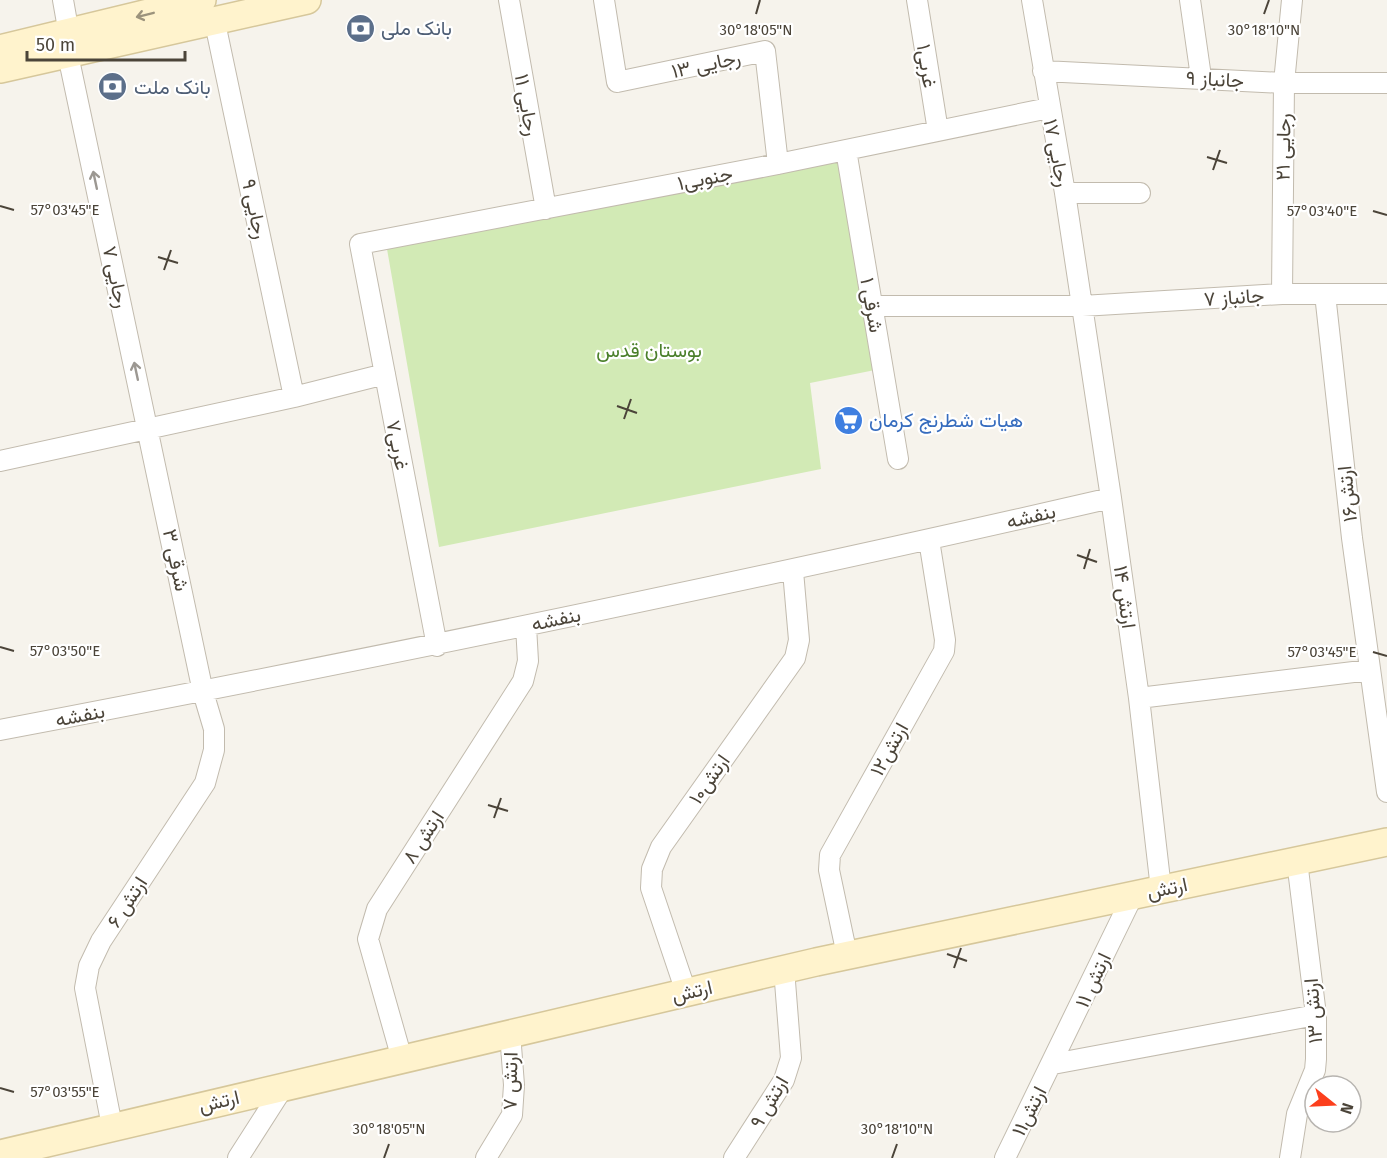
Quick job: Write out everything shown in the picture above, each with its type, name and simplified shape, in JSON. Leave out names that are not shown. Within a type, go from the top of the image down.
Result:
[{"type":"street","name":"رجایی ۷","points":[[63,0],[68,45],[148,428]]},
{"type":"street","points":[[0,69],[68,45],[208,11],[307,0]]},
{"type":"street","name":"رجایی ۱۱","points":[[509,0],[546,209]]},
{"type":"street","name":"رجایی ۱۳","points":[[604,0],[616,82],[765,51],[778,164]]},
{"type":"street","name":"غربی۱","points":[[917,0],[938,131]]},
{"type":"street","name":"رجایی ۱۷","points":[[1032,0],[1082,306]]},
{"type":"street","points":[[1190,0],[1201,77]]},
{"type":"street","name":"رجایی ۲۱","points":[[1282,294],[1284,83],[1292,0]]},
{"type":"street","name":"رجایی ۹","points":[[208,11],[294,397]]},
{"type":"street","points":[[0,49],[68,45]]},
{"type":"street","name":"جانباز ۹","points":[[1043,71],[1201,77],[1284,83],[1387,83]]},
{"type":"street","name":"جنوبی۱","points":[[360,244],[778,164],[1049,108]]},
{"type":"street","name":"شرقی ۱","points":[[846,150],[898,459]]},
{"type":"street","points":[[1065,193],[1140,193]]},
{"type":"street","name":"غربی۷","points":[[360,244],[437,646]]},
{"type":"street","name":"جانباز ۷","points":[[872,306],[1082,306],[1282,294],[1387,294]]},
{"type":"street","name":"ارتش۱۶","points":[[1325,294],[1352,538],[1370,670],[1380,692],[1387,792]]},
{"type":"street","name":"ارتش ۱۴","points":[[1082,306],[1139,698],[1161,889]]},
{"type":"street","points":[[0,461],[294,397],[385,374]]},
{"type":"street","name":"شرقی ۳","points":[[148,428],[203,692]]},
{"type":"street","name":"بنفشه","points":[[0,730],[437,646],[793,571],[1111,498]]},
{"type":"street","name":"ارتش۱۲","points":[[847,955],[829,870],[831,855],[944,651],[945,640],[929,540]]},
{"type":"street","name":"ارتش۱۰","points":[[686,992],[651,888],[652,869],[661,847],[795,658],[799,640],[793,571]]},
{"type":"street","name":"ارتش ۸","points":[[402,1059],[368,939],[371,922],[377,909],[523,681],[528,661],[526,626]]},
{"type":"street","points":[[1139,698],[1370,670]]},
{"type":"street","name":"ارتش ۶","points":[[112,1126],[85,988],[89,966],[101,941],[206,783],[214,750],[214,729],[203,692]]},
{"type":"street","name":"ارتش","points":[[0,1154],[784,969],[1387,842]]},
{"type":"street","name":"ارتش ۱۳","points":[[1290,1158],[1297,1114],[1316,1070],[1316,1015],[1297,861]]},
{"type":"street","name":"ارتش ۱۱","points":[[1053,1064],[1133,895]]},
{"type":"street","name":"ارتش ۹","points":[[735,1158],[784,1080],[791,1058],[784,969]]},
{"type":"street","points":[[1053,1064],[1316,1015]]},
{"type":"street","name":"ارتش ۷","points":[[486,1158],[512,1115],[514,1085],[510,1033]]},
{"type":"street","name":"ارتش۱۱","points":[[1005,1158],[1053,1064]]},
{"type":"street","points":[[238,1158],[284,1086]]},
{"type":"green space","name":"بوستان قدس","points":[[848,155],[875,370],[810,383],[821,469],[439,547],[387,249]]},
{"type":"place","name":"بانک ملی","points":[[360,28]]},
{"type":"place","name":"بانک ملت","points":[[113,87]]},
{"type":"place","name":"هیات شطرنج کرمان","points":[[848,420]]}]
